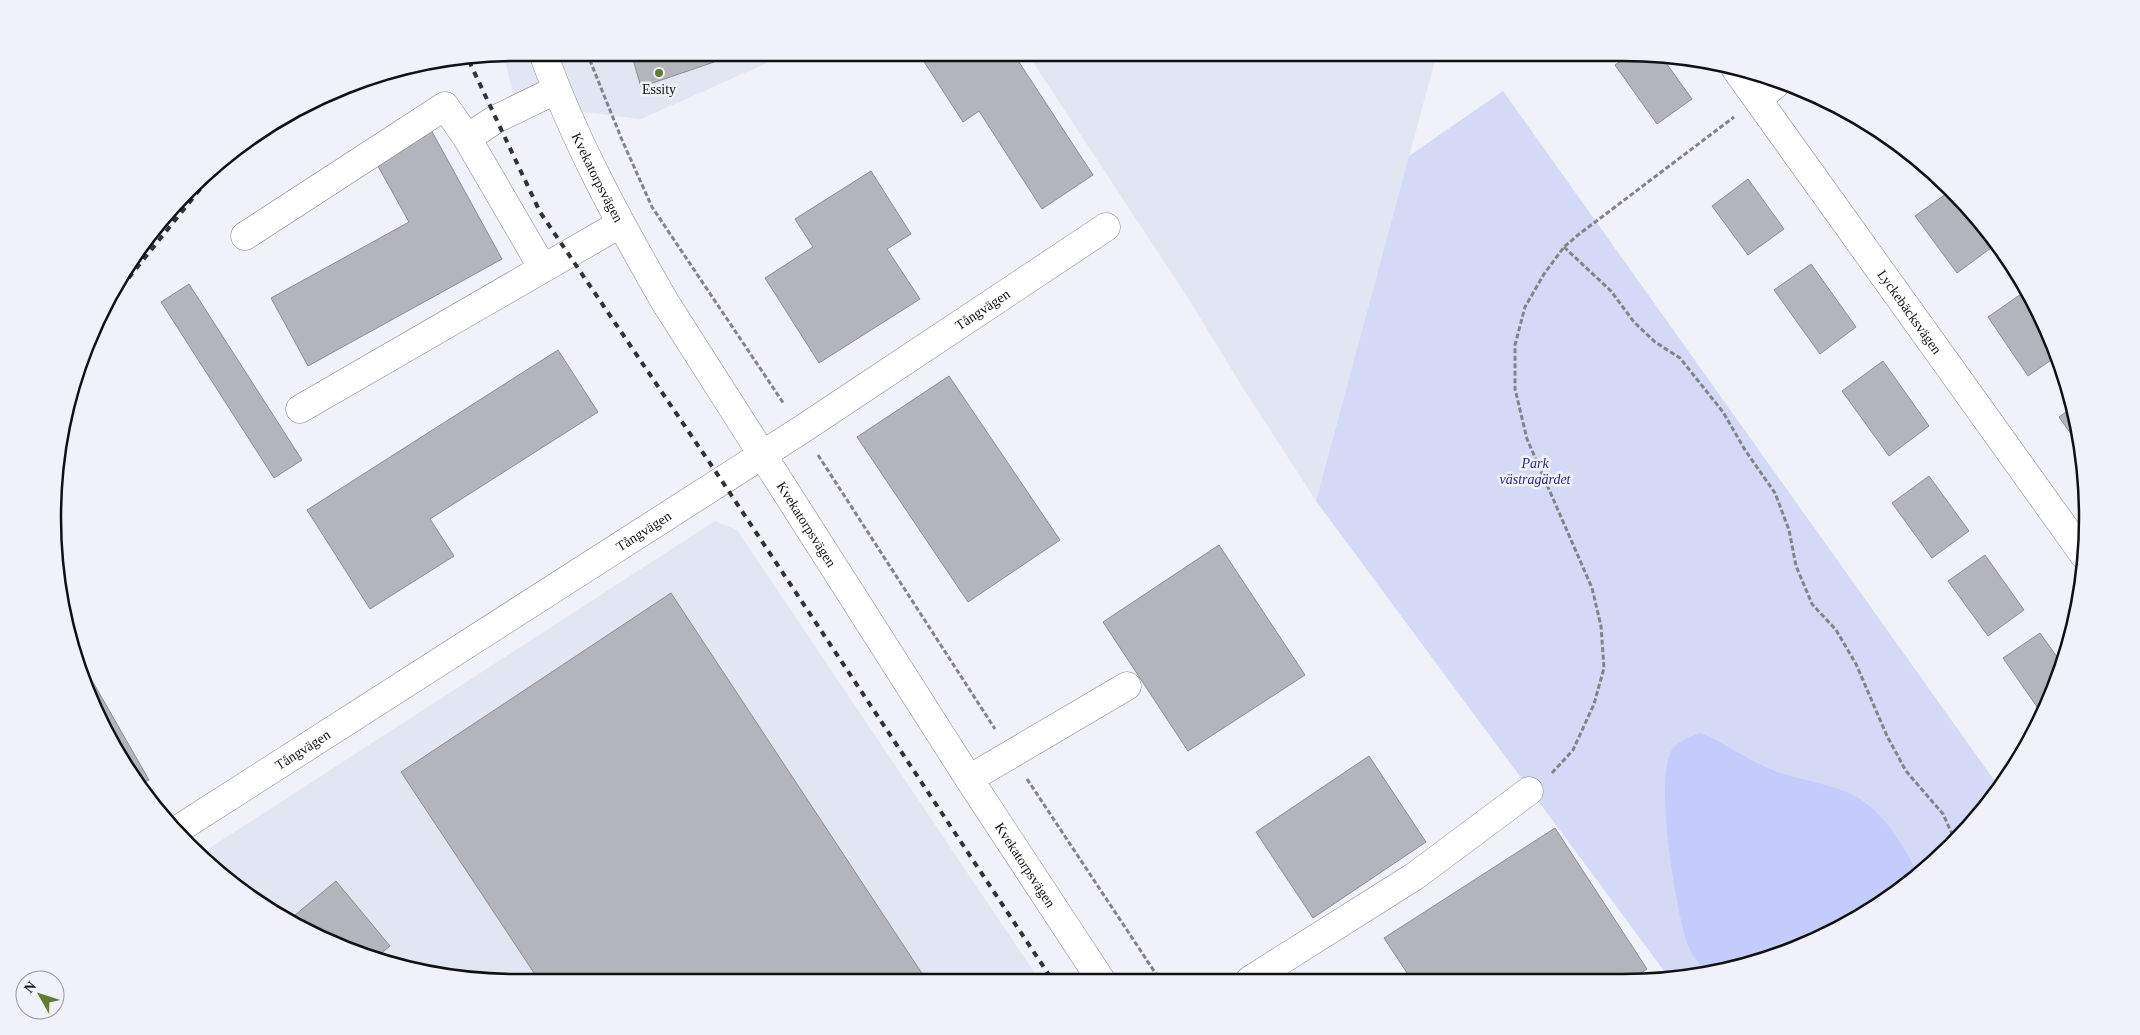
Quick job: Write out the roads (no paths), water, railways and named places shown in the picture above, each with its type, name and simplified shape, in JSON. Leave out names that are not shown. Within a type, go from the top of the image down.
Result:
[{"type":"street","name":"Kvekatorpsvägen","points":[[546,61],[556,90],[620,224],[665,302],[969,779],[1097,974]]},
{"type":"street","name":"Lyckebäcksvägen","points":[[1755,81],[1769,90],[2078,546]]},
{"type":"street","points":[[467,138],[496,119],[556,90]]},
{"type":"street","points":[[245,236],[445,106],[467,138],[542,267]]},
{"type":"street","points":[[300,409],[542,267],[620,224]]},
{"type":"street","name":"Tångvägen","points":[[182,827],[801,430],[1106,227]]},
{"type":"street","points":[[969,779],[1127,686]]},
{"type":"street","points":[[1259,974],[1414,876],[1529,791]]},
{"type":"water","points":[[1700,733],[1768,768],[1853,795],[1883,819],[1915,868],[1876,897],[1824,927],[1769,950],[1701,967],[1686,940],[1672,874],[1666,818],[1666,770],[1670,754],[1682,741]]},
{"type":"railway","points":[[470,64],[540,212],[722,481],[1048,974]]},
{"type":"railway","points":[[131,275],[196,194]]},
{"type":"place","name":"Essity","points":[[659,73]]},
{"type":"park label","name":"Park västragärdet","points":[[1535,472]]}]
